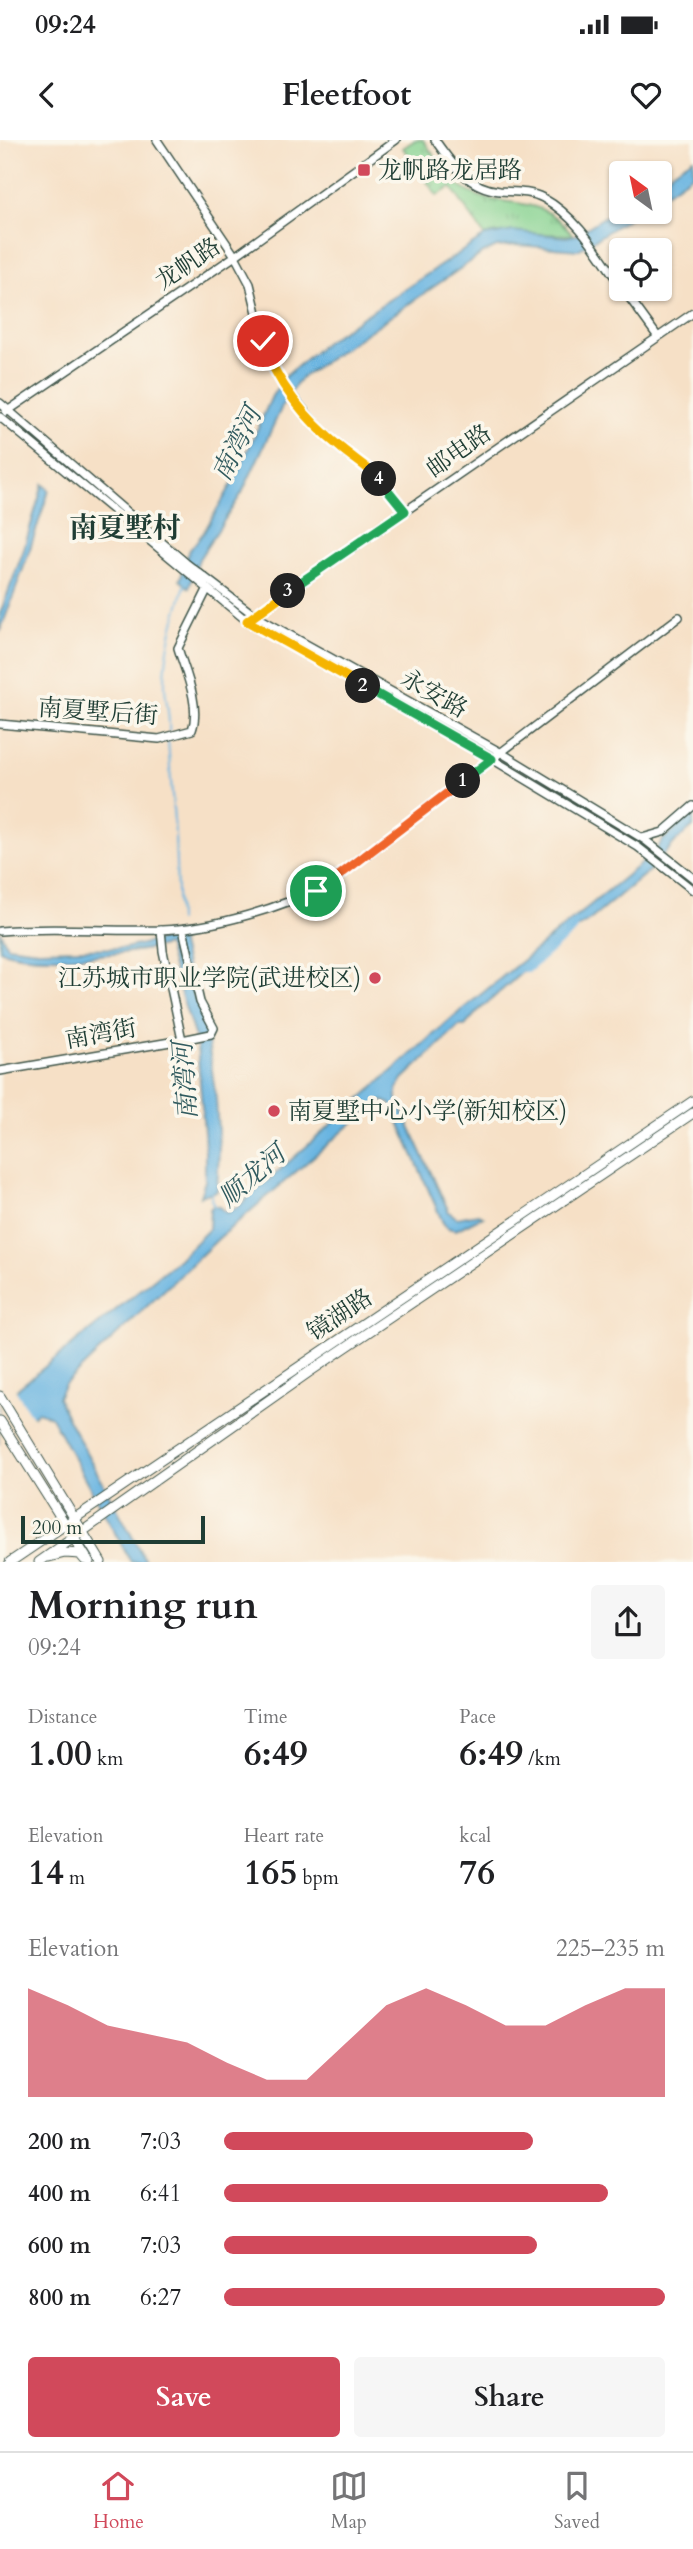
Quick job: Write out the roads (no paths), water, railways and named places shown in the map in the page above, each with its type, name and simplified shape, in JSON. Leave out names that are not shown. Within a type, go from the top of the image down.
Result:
[{"type":"main road","name":"镜湖路","points":[[10,1562],[693,1101]]},
{"type":"main road","name":"镜湖路","points":[[42,1560],[309,1372],[693,1113]]},
{"type":"main road","points":[[0,1396],[101,1562]]},
{"type":"main road","points":[[0,1421],[88,1562]]},
{"type":"main road","points":[[42,1560],[65,1553],[80,1554],[88,1562]]},
{"type":"street","points":[[157,140],[235,256],[254,294],[269,362],[281,382],[295,401],[340,448],[374,473],[405,511]]},
{"type":"street","name":"龙帆路","points":[[0,418],[235,256],[396,140]]},
{"type":"street","points":[[435,140],[454,167],[468,180],[484,188],[541,197],[560,210],[581,229],[609,270]]},
{"type":"street","points":[[632,301],[658,337]]},
{"type":"street","name":"邮电路","points":[[251,618],[693,313]]},
{"type":"street","name":"永安路","points":[[0,403],[185,566]]},
{"type":"street","name":"永安路","points":[[0,418],[251,618],[500,752],[643,839],[693,878]]},
{"type":"street","name":"永安路","points":[[201,579],[207,590],[251,618],[638,847],[693,890]]},
{"type":"street","name":"南夏墅后街","points":[[0,724],[159,739],[192,730],[195,721],[192,700],[178,648],[207,590]]},
{"type":"street","points":[[0,931],[161,933],[238,918],[328,884],[680,617]]},
{"type":"street","points":[[643,839],[663,832],[693,806]]},
{"type":"street","name":"南湾街","points":[[0,1071],[211,1034],[214,1028],[200,1002],[183,929]]},
{"type":"street","points":[[161,933],[182,1040]]},
{"type":"water","points":[[693,158],[693,174],[672,189],[672,172]]},
{"type":"water","points":[[609,214],[609,224],[620,224],[578,250],[517,245],[497,247],[483,253],[301,378],[285,400],[242,493],[199,559],[189,588],[180,580],[189,551],[204,532],[236,477],[272,396],[286,376],[327,341],[485,236],[513,231],[566,237],[576,235]]},
{"type":"water","points":[[43,484],[49,490],[0,632],[0,614],[23,552]]},
{"type":"water","points":[[693,814],[693,827],[675,842],[650,870],[590,920],[560,939],[477,1012],[465,1026],[459,1026],[403,1079],[397,1089],[397,1099],[449,1212],[457,1218],[478,1214],[483,1216],[456,1230],[443,1223],[391,1104],[378,1101],[219,1238],[65,1384],[58,1397],[61,1406],[146,1562],[131,1562],[51,1417],[38,1412],[0,1443],[0,1403],[179,1259],[209,1229],[210,1209],[213,1206],[227,1213],[239,1206],[452,1018],[654,853],[662,841]]},
{"type":"water","points":[[0,931],[7,946],[38,950],[125,948],[179,936],[193,995],[205,1020],[216,1099],[219,1148],[217,1191],[200,1196],[205,1181],[205,1145],[197,1044],[167,945],[107,954],[35,956],[0,950]]},
{"type":"waterway","name":"南湾河","points":[[169,731],[165,687],[166,661],[185,585]]},
{"type":"waterway","name":"南湾河","points":[[168,741],[178,921]]},
{"type":"waterway","name":"顺龙河","points":[[527,968],[573,928]]},
{"type":"waterway","name":"南湾河","points":[[212,1192],[214,1206]]},
{"type":"place","name":"龙帆路龙居路","points":[[364,170]]},
{"type":"place","name":"江苏城市职业学院(武进校区)","points":[[375,978]]},
{"type":"place","name":"南夏墅中心小学(新知校区)","points":[[274,1111]]},
{"type":"district","name":"南夏墅村","points":[[125,528]]}]
